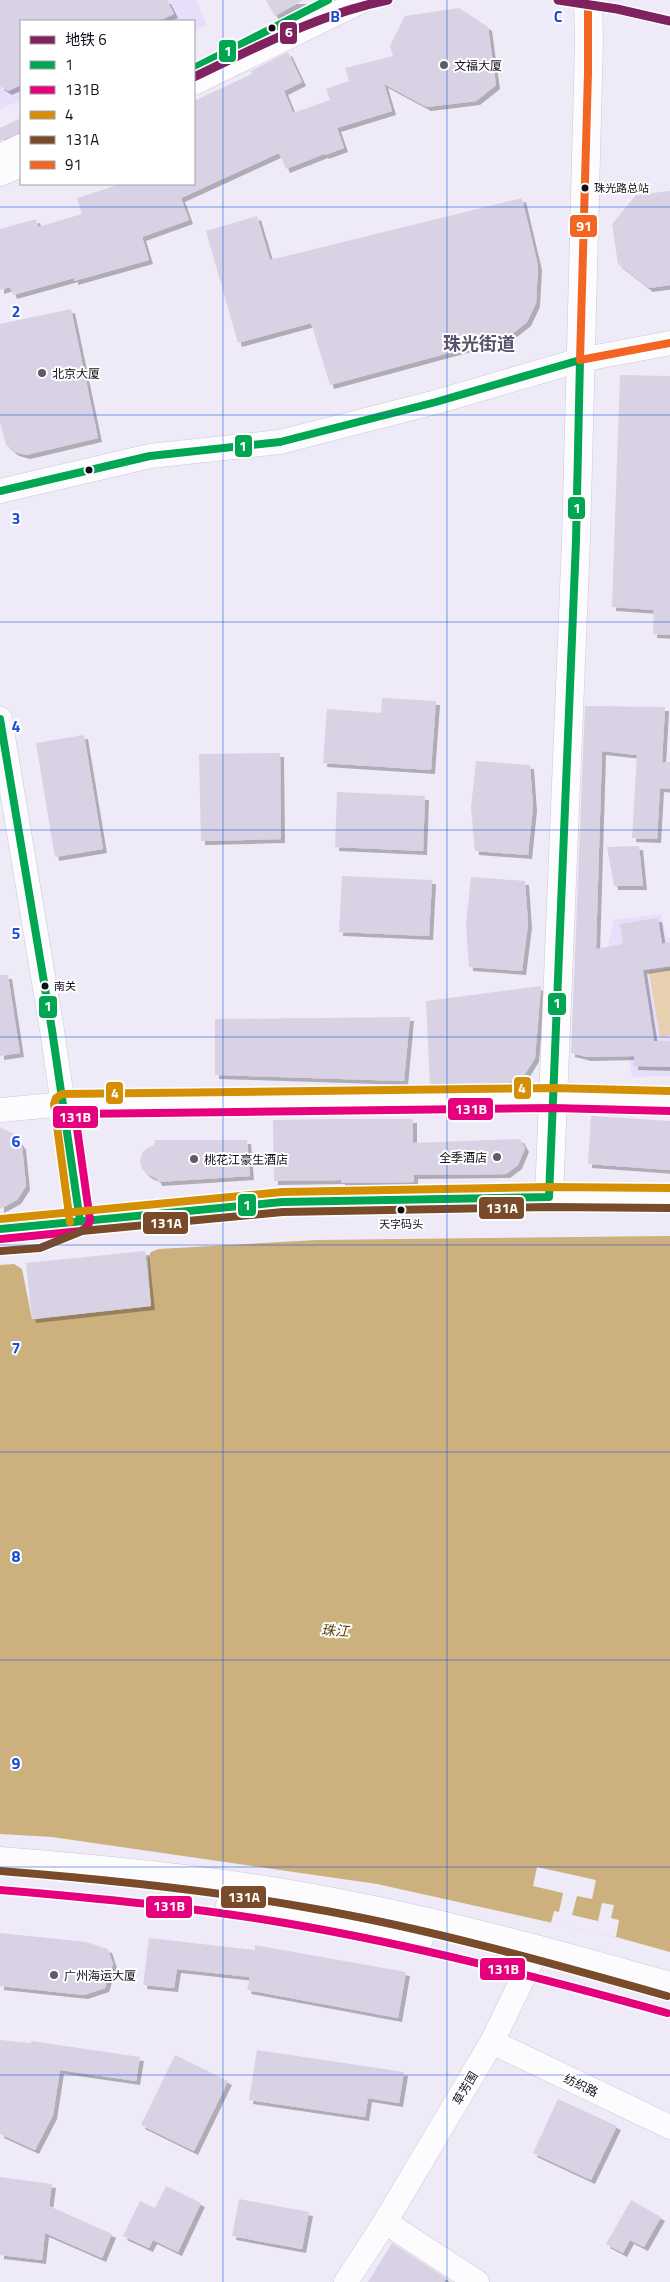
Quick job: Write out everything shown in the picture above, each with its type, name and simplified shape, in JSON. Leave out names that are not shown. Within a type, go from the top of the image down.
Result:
[{"type":"main road","points":[[562,1197],[553,1098],[576,561],[588,0]]},
{"type":"main road","points":[[553,1098],[670,1101]]},
{"type":"main road","points":[[0,1229],[282,1202],[562,1197],[670,1198]]},
{"type":"main road","points":[[0,1241],[37,1238],[80,1220]]},
{"type":"main road","points":[[0,1861],[166,1878],[306,1897],[441,1924],[670,2003]]},
{"type":"main road","points":[[0,1880],[156,1895],[262,1910],[412,1938],[534,1957],[670,1986]]},
{"type":"street","points":[[195,67],[328,0]]},
{"type":"street","points":[[195,83],[364,0]]},
{"type":"street","points":[[0,156],[20,146]]},
{"type":"street","points":[[0,174],[20,165]]},
{"type":"street","points":[[0,491],[150,456],[280,442],[436,402],[580,360],[670,343]]},
{"type":"street","points":[[0,719],[38,937],[80,1220]]},
{"type":"street","points":[[0,1110],[64,1104],[553,1098]]},
{"type":"street","name":"草芳围","points":[[346,2282],[385,2222],[492,2042],[534,1957]]},
{"type":"street","name":"纺织路","points":[[492,2042],[670,2127]]},
{"type":"street","points":[[385,2222],[477,2282]]},
{"type":"shaded area","points":[[0,0],[196,0],[207,25],[195,31],[195,20],[20,20],[20,100],[0,109]]},
{"type":"shaded area","points":[[661,914],[666,938],[670,938],[670,1076],[632,1077],[608,945],[614,920]]},
{"type":"shaded area","points":[[670,968],[670,1035],[660,1037],[649,972]]},
{"type":"water","name":"珠江","points":[[670,1236],[670,1952],[616,1937],[377,1884],[52,1837],[0,1834],[0,1265],[14,1264],[22,1269],[32,1319],[38,1319],[151,1306],[148,1258],[151,1252],[159,1249],[317,1240]]},
{"type":"pier","points":[[537,1867],[596,1880],[592,1899],[577,1896],[572,1915],[598,1921],[602,1903],[614,1905],[611,1918],[619,1920],[616,1937],[551,1923],[554,1911],[559,1912],[563,1893],[533,1886]]},
{"type":"building","points":[[0,0],[167,0],[174,14],[161,20],[20,20],[20,85],[8,91],[0,86]]},
{"type":"building","points":[[266,0],[303,0],[275,16]]},
{"type":"building","points":[[459,8],[488,27],[496,85],[476,101],[427,107],[384,84],[392,111],[337,128],[344,148],[286,169],[279,153],[181,198],[189,220],[142,237],[149,260],[74,281],[74,278],[13,295],[10,287],[0,290],[0,229],[36,219],[38,227],[82,214],[77,198],[118,185],[195,185],[195,101],[252,74],[251,71],[288,52],[302,82],[284,91],[293,113],[330,100],[326,89],[349,81],[345,68],[393,56],[390,46],[405,16]]},
{"type":"building","points":[[20,118],[20,132],[0,141],[0,128]]},
{"type":"building","points":[[670,191],[670,285],[649,288],[618,264],[612,224],[636,195]]},
{"type":"building","points":[[522,198],[538,266],[536,303],[527,322],[508,337],[330,385],[311,323],[238,343],[206,231],[257,216],[270,260]]},
{"type":"building","name":"北京大厦","points":[[71,309],[98,438],[26,455],[15,452],[6,445],[0,422],[0,324]]},
{"type":"building","points":[[620,375],[670,376],[670,635],[653,634],[654,610],[612,607]]},
{"type":"building","points":[[382,698],[436,701],[431,770],[323,763],[327,709],[381,713]]},
{"type":"building","points":[[585,706],[665,707],[662,762],[670,762],[670,789],[660,788],[657,839],[632,838],[637,755],[602,751],[596,949],[623,944],[620,924],[658,918],[662,944],[670,942],[670,966],[643,970],[654,1041],[670,1041],[670,1067],[634,1066],[634,1056],[587,1057],[571,1053]]},
{"type":"building","points":[[84,735],[103,849],[55,857],[36,743]]},
{"type":"building","points":[[280,753],[281,839],[201,841],[199,754]]},
{"type":"building","points":[[476,761],[530,765],[533,807],[528,855],[475,851],[471,807]]},
{"type":"building","points":[[337,792],[425,796],[423,851],[335,847]]},
{"type":"building","points":[[639,846],[643,886],[614,886],[607,847]]},
{"type":"building","points":[[342,876],[432,880],[429,936],[339,932]]},
{"type":"building","points":[[471,877],[525,881],[528,924],[522,971],[469,967],[466,924]]},
{"type":"building","points":[[0,975],[8,975],[20,1053],[0,1056]]},
{"type":"building","points":[[541,986],[535,1058],[525,1074],[509,1083],[430,1086],[426,1001]]},
{"type":"building","points":[[410,1017],[404,1081],[215,1075],[215,1019]]},
{"type":"building","points":[[591,1116],[670,1121],[670,1170],[588,1164]]},
{"type":"building","points":[[413,1119],[413,1143],[520,1139],[525,1148],[518,1165],[506,1174],[414,1175],[414,1182],[341,1183],[341,1180],[274,1181],[273,1120]]},
{"type":"building","points":[[0,1127],[14,1134],[22,1146],[26,1186],[17,1200],[0,1209]]},
{"type":"building","points":[[155,1140],[247,1140],[250,1176],[158,1182],[157,1179],[142,1169],[140,1161],[142,1153],[154,1145]]},
{"type":"building","points":[[145,1251],[151,1306],[32,1319],[26,1263]]},
{"type":"building","name":"广州海运大厦","points":[[0,1933],[86,1942],[108,1949],[113,1964],[105,1988],[84,1995],[0,1986]]},
{"type":"building","points":[[149,1938],[255,1950],[255,1945],[406,1972],[398,2018],[247,1990],[250,1977],[177,1969],[174,1988],[143,1985]]},
{"type":"building","points":[[0,2040],[31,2043],[31,2041],[140,2057],[136,2081],[60,2070],[53,2115],[35,2150],[0,2134]]},
{"type":"building","points":[[257,2050],[404,2072],[399,2103],[368,2098],[365,2117],[249,2100]]},
{"type":"building","points":[[175,2055],[228,2081],[194,2151],[141,2125]]},
{"type":"building","points":[[558,2099],[617,2126],[591,2180],[533,2153]]},
{"type":"building","points":[[0,2177],[52,2184],[49,2206],[112,2234],[102,2258],[45,2233],[42,2260],[0,2255]]},
{"type":"building","points":[[166,2186],[201,2203],[178,2252],[153,2240],[149,2248],[123,2236],[140,2201],[155,2208]]},
{"type":"building","points":[[239,2199],[309,2212],[302,2249],[232,2236]]},
{"type":"building","points":[[631,2200],[661,2217],[644,2247],[630,2240],[623,2253],[606,2244]]},
{"type":"building","points":[[392,2243],[446,2278],[444,2282],[368,2282]]},
{"type":"metro line","name":"6","points":[[195,77],[289,32],[337,14],[388,0]]},
{"type":"metro line","name":"6","points":[[558,0],[617,9],[670,21]]},
{"type":"transit line","name":"1","points":[[195,67],[328,0]]},
{"type":"transit line","name":"91","points":[[588,0],[588,73],[580,360],[670,343]]},
{"type":"transit line","name":"1","points":[[0,491],[150,456],[280,442],[436,402],[580,360],[576,541],[549,1197],[282,1202],[0,1229]]},
{"type":"transit line","name":"1","points":[[0,719],[52,1030],[80,1221]]},
{"type":"transit line","name":"4","points":[[70,1222],[54,1104],[56,1098],[62,1094],[553,1088],[670,1091]]},
{"type":"transit line","name":"131B","points":[[1,1239],[81,1231],[88,1226],[90,1220],[75,1114],[553,1108],[670,1111]]},
{"type":"transit line","name":"4","points":[[0,1219],[282,1192],[549,1187],[670,1188]]},
{"type":"transit line","name":"131A","points":[[1,1251],[40,1248],[82,1231],[283,1212],[549,1207],[670,1208]]},
{"type":"transit line","name":"131A","points":[[0,1871],[190,1890],[350,1915],[441,1935],[667,1996]]},
{"type":"transit line","name":"131B","points":[[0,1890],[179,1908],[285,1923],[381,1941],[477,1963],[667,2013]]},
{"type":"place","name":"文福大厦","points":[[444,65]]},
{"type":"place","name":"珠光路总站","points":[[585,188]]},
{"type":"place","name":"北京大厦","points":[[42,373]]},
{"type":"place","name":"南关","points":[[45,986]]},
{"type":"place","name":"全季酒店","points":[[497,1157]]},
{"type":"place","name":"桃花江豪生酒店","points":[[194,1159]]},
{"type":"place","name":"天字码头","points":[[401,1210]]},
{"type":"place","name":"广州海运大厦","points":[[54,1975]]},
{"type":"district","name":"珠光街道","points":[[479,343]]}]
